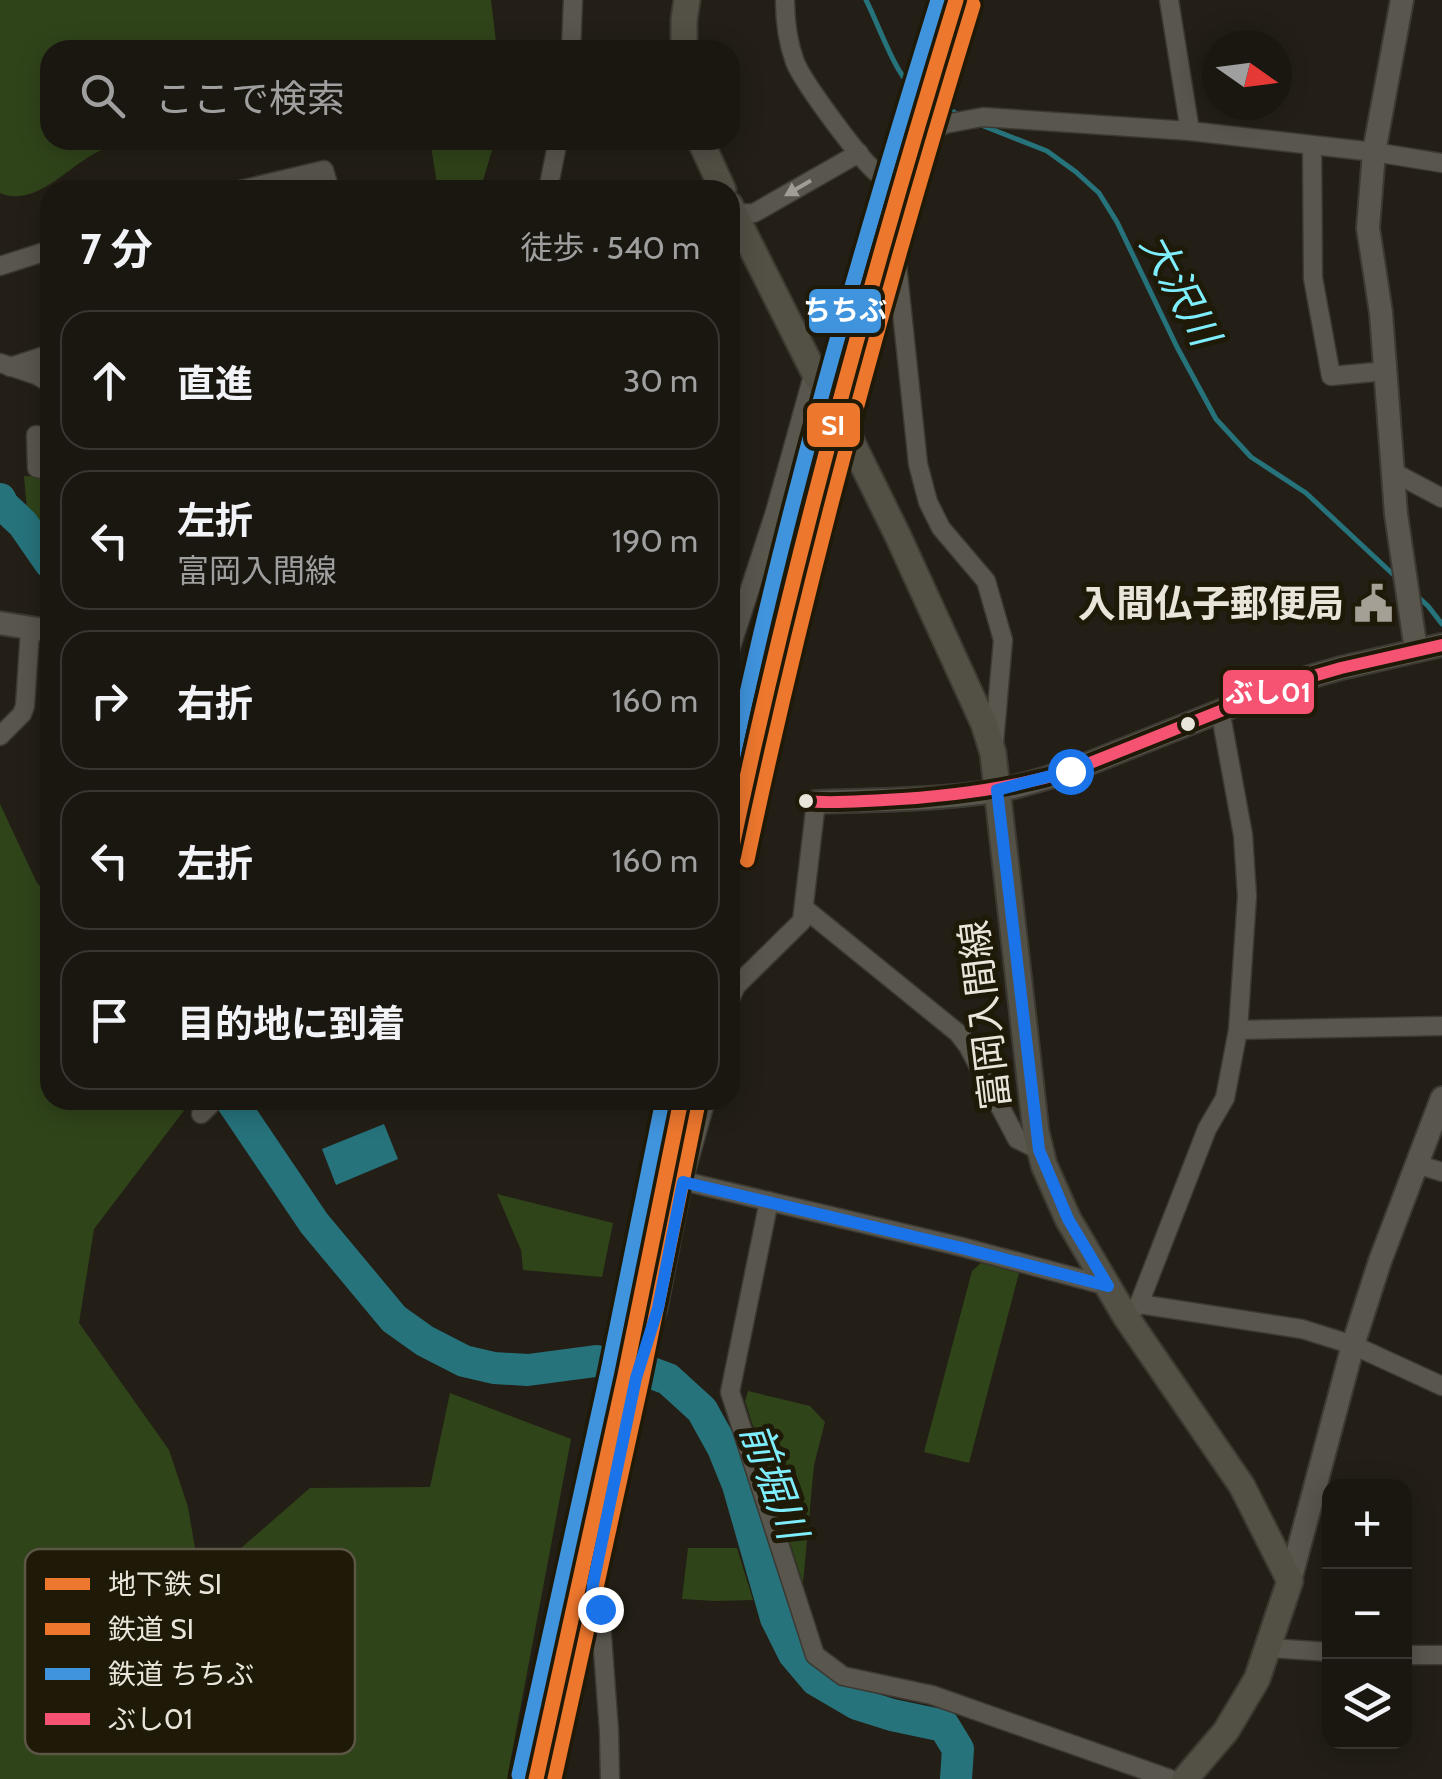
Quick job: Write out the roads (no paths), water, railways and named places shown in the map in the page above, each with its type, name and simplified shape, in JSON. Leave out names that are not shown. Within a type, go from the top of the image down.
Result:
[{"type":"main road","points":[[684,40],[687,0]]},
{"type":"main road","name":"富岡入間線","points":[[704,150],[718,180]]},
{"type":"main road","name":"富岡入間線","points":[[740,227],[898,536],[984,724],[993,753],[1039,1150],[1068,1219],[1108,1286],[1133,1310],[1242,1486],[1290,1580]]},
{"type":"main road","points":[[1185,1779],[1226,1731],[1257,1679],[1290,1580]]},
{"type":"street","points":[[571,40],[573,0]]},
{"type":"street","points":[[785,0],[796,64],[829,115],[879,175],[911,184]]},
{"type":"street","points":[[1169,0],[1190,132]]},
{"type":"street","points":[[740,982],[802,921],[816,802],[927,798],[997,790],[1070,771],[1296,681],[1432,647],[1396,514],[1381,313],[1368,228],[1374,152],[1402,0]]},
{"type":"street","points":[[993,753],[1003,640],[986,581],[941,528],[928,502],[918,464],[894,236],[928,133],[945,124],[982,118],[1190,132],[1442,163]]},
{"type":"street","points":[[1312,145],[1313,278],[1331,376],[1386,370]]},
{"type":"street","points":[[550,180],[556,150]]},
{"type":"street","points":[[740,209],[754,213],[858,153]]},
{"type":"street","points":[[282,180],[324,170],[327,180]]},
{"type":"street","points":[[0,266],[40,253]]},
{"type":"street","points":[[5,365],[40,356]]},
{"type":"street","points":[[5,365],[40,377]]},
{"type":"street","points":[[740,619],[814,372]]},
{"type":"street","points":[[36,434],[40,469]]},
{"type":"street","points":[[1393,472],[1442,498]]},
{"type":"street","points":[[0,623],[39,630],[22,714],[0,736]]},
{"type":"street","points":[[1220,710],[1243,836],[1247,896],[1238,1030],[1225,1098],[1206,1128],[1133,1310],[1302,1329],[1354,1344],[1442,1386]]},
{"type":"street","points":[[804,908],[958,1033],[1017,1139],[1039,1150]]},
{"type":"street","points":[[1238,1030],[1442,1026]]},
{"type":"street","points":[[1290,1580],[1380,1261],[1442,1098]]},
{"type":"street","points":[[201,1114],[205,1110]]},
{"type":"street","points":[[610,1779],[600,1609],[592,1595],[638,1369],[658,1308],[683,1182],[703,1110]]},
{"type":"street","points":[[1416,1164],[1442,1172]]},
{"type":"street","points":[[683,1182],[1108,1286]]},
{"type":"street","points":[[769,1201],[730,1392],[815,1655],[843,1676],[932,1695],[1170,1779]]},
{"type":"street","points":[[1269,1648],[1322,1651]]},
{"type":"street","points":[[1412,1655],[1442,1655]]},
{"type":"water","points":[[384,1124],[398,1159],[336,1185],[322,1149]]},
{"type":"waterway","name":"大沢川","points":[[866,0],[904,78],[927,98],[958,114]]},
{"type":"waterway","name":"大沢川","points":[[981,125],[1047,151],[1099,193],[1216,419],[1251,457],[1306,493],[1397,578]]},
{"type":"waterway","name":"前堀川","points":[[0,499],[40,549]]},
{"type":"waterway","points":[[0,521],[23,524]]},
{"type":"waterway","name":"大沢川","points":[[1416,595],[1442,624]]},
{"type":"waterway","name":"前堀川","points":[[238,1110],[314,1223],[394,1319],[425,1341],[464,1361],[494,1368],[528,1370],[596,1361],[649,1372],[668,1379],[702,1410],[738,1485],[776,1618],[794,1654],[816,1680],[857,1704],[944,1726],[958,1749],[956,1779]]},
{"type":"metro line","name":"SI","points":[[740,811],[833,426],[956,0]]},
{"type":"metro line","name":"SI","points":[[536,1779],[679,1110]]},
{"type":"rail line","name":"ちちぶ","points":[[740,724],[825,383],[938,0]]},
{"type":"rail line","name":"SI","points":[[747,860],[850,430],[973,5]]},
{"type":"rail line","name":"ちちぶ","points":[[519,1775],[661,1110]]},
{"type":"rail line","name":"SI","points":[[554,1779],[697,1110]]},
{"type":"place","name":"入間仏子郵便局","points":[[1374,604]]}]
